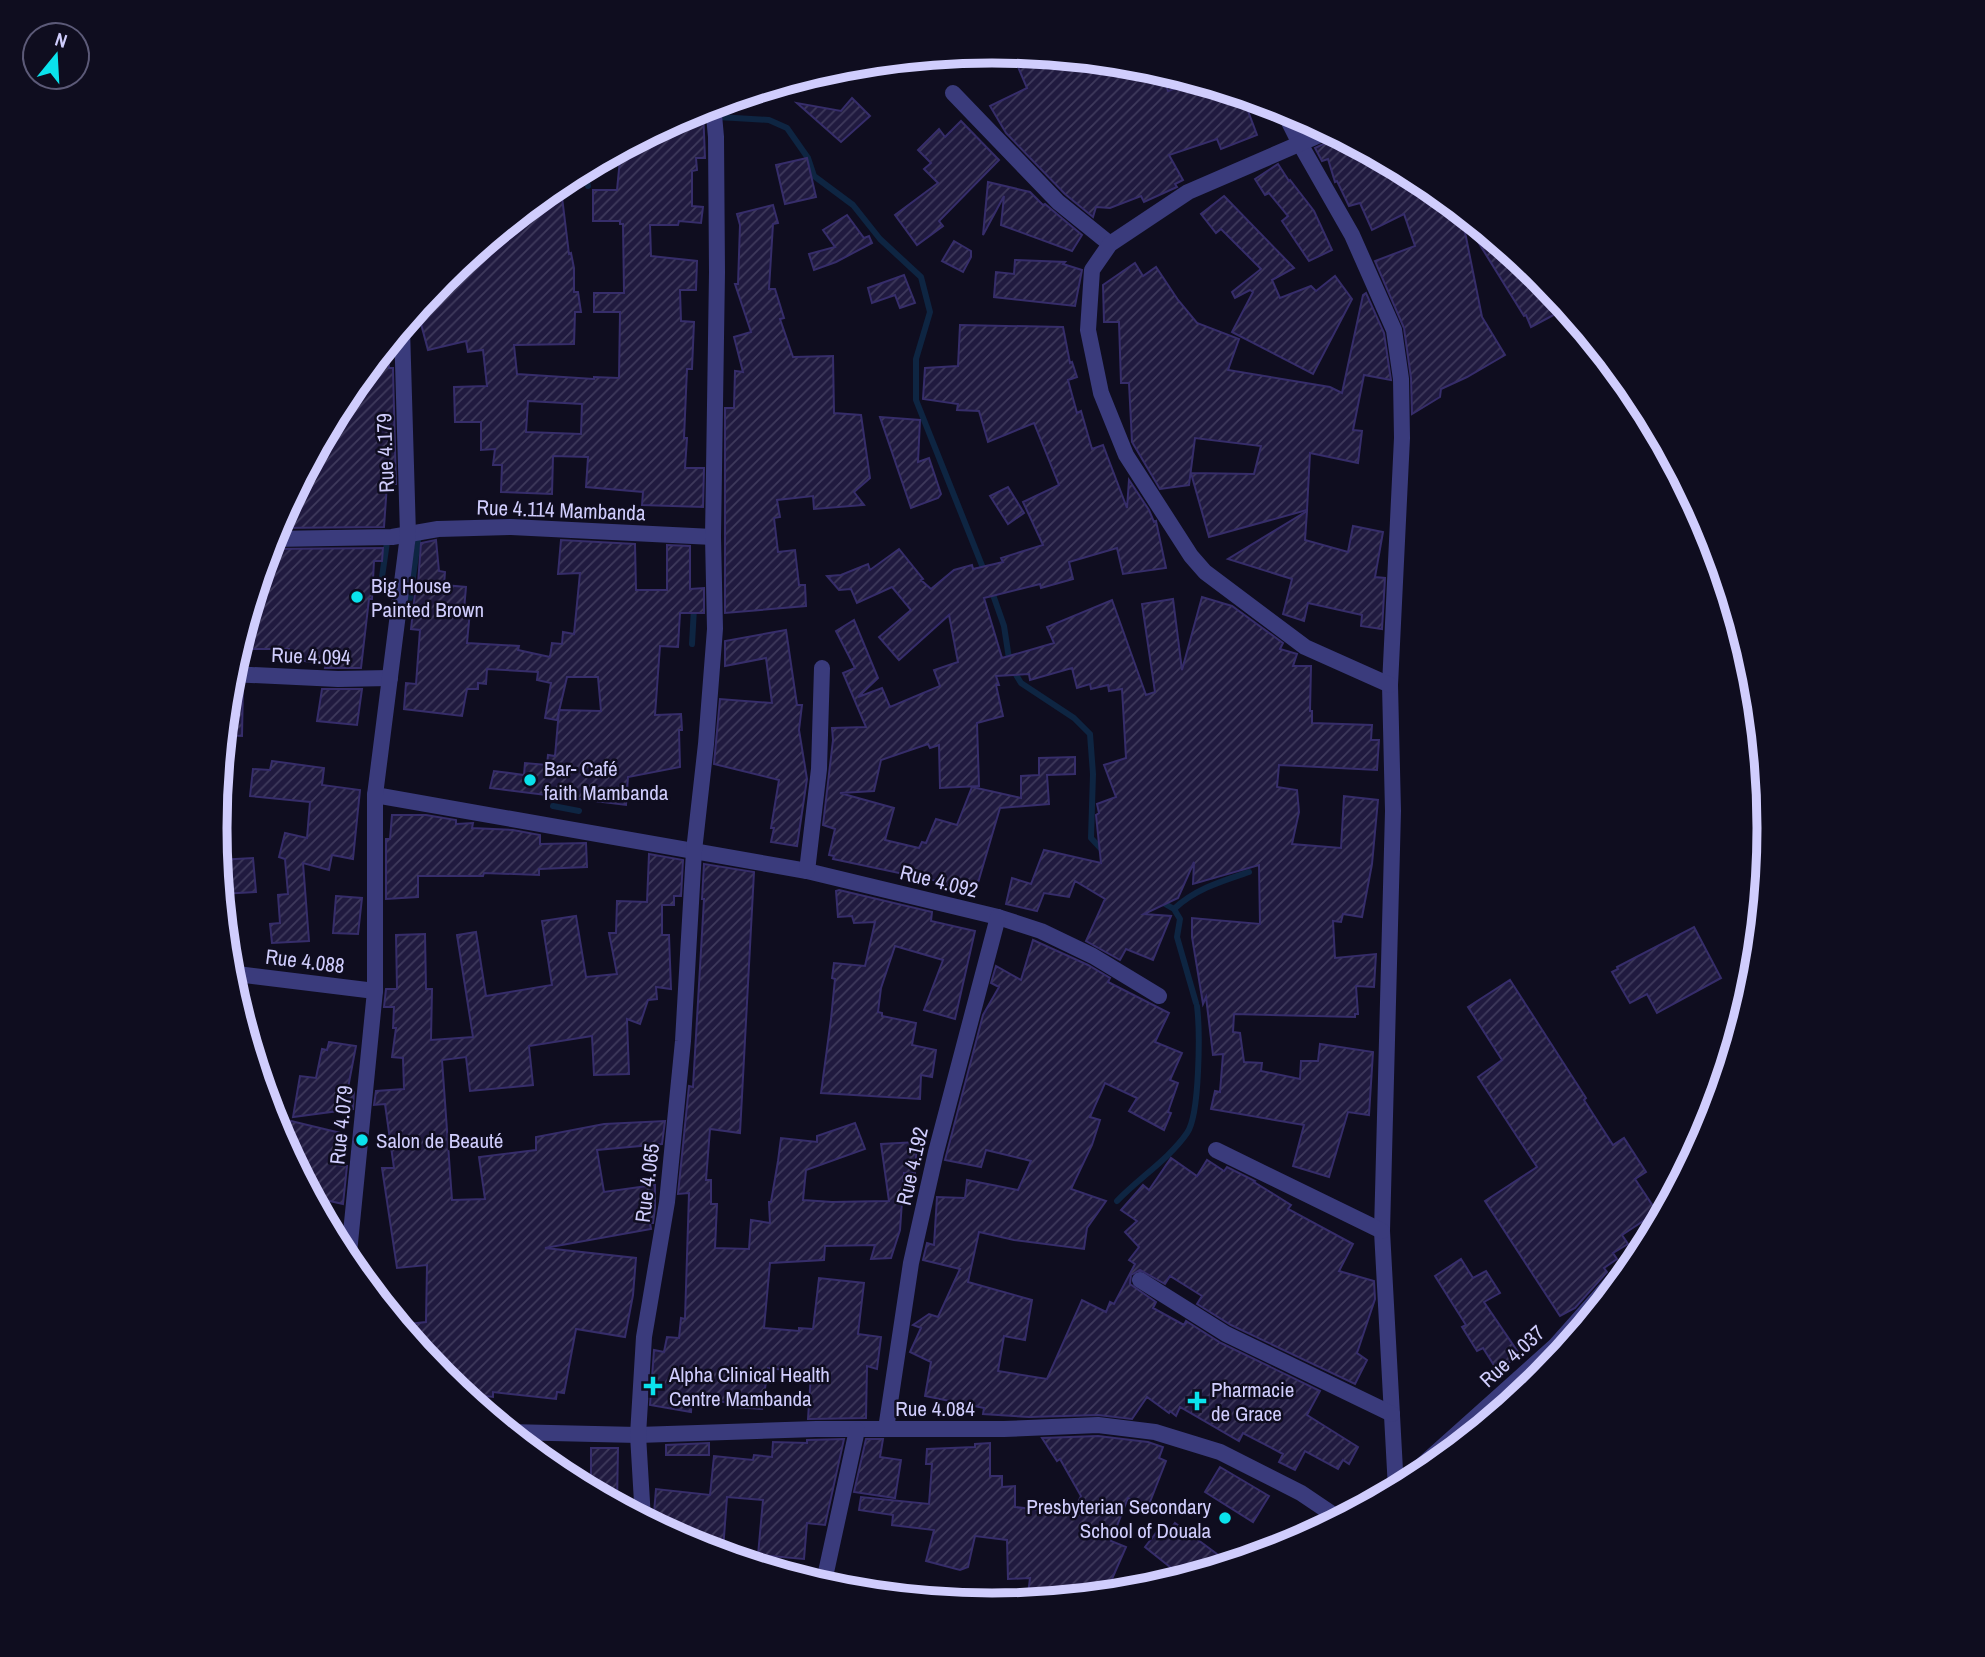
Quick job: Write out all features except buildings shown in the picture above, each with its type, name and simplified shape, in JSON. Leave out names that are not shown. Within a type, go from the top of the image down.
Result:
[{"type":"street","points":[[953,93],[1058,202],[1110,244]]},
{"type":"street","name":"Rue 4.065","points":[[642,1509],[638,1435],[644,1337],[670,1175],[683,1041],[694,851],[715,629],[713,537],[717,272],[714,116]]},
{"type":"street","points":[[1290,123],[1352,235],[1394,330],[1401,379],[1402,438],[1390,685],[1393,811],[1382,1231],[1392,1415],[1392,1481]]},
{"type":"street","points":[[1317,135],[1188,192],[1110,244],[1091,270],[1088,330],[1101,393],[1126,455],[1191,556],[1205,572],[1305,647],[1390,685]]},
{"type":"street","name":"Rue 4.179","points":[[375,795],[408,534],[402,341]]},
{"type":"street","name":"Rue 4.114 Mambanda","points":[[284,539],[392,537],[438,529],[511,527],[713,537]]},
{"type":"street","points":[[807,871],[819,769],[822,668]]},
{"type":"street","name":"Rue 4.094","points":[[243,675],[338,679],[390,678]]},
{"type":"street","name":"Rue 4.092","points":[[375,795],[807,871],[998,917],[1041,931],[1093,956],[1159,996]]},
{"type":"street","name":"Rue 4.079","points":[[347,1239],[375,990],[375,795]]},
{"type":"street","name":"Rue 4.192","points":[[886,1429],[914,1251],[936,1152],[998,917]]},
{"type":"street","name":"Rue 4.088","points":[[241,974],[375,990]]},
{"type":"street","points":[[1216,1150],[1382,1231]]},
{"type":"street","points":[[1140,1280],[1226,1334],[1392,1415]]},
{"type":"street","name":"Rue 4.037","points":[[1448,1444],[1518,1385]]},
{"type":"street","name":"Rue 4.084","points":[[522,1432],[638,1435],[1098,1425],[1155,1432],[1220,1452],[1301,1493],[1332,1514]]},
{"type":"street","points":[[825,1575],[857,1430]]},
{"type":"waterway","points":[[718,117],[769,120],[787,128],[808,158],[814,176],[853,205],[880,239],[921,277],[930,312],[916,359],[916,400],[985,573]]},
{"type":"waterway","points":[[708,118],[713,118]]},
{"type":"waterway","points":[[587,180],[588,186]]},
{"type":"waterway","points":[[410,598],[419,534]]},
{"type":"waterway","points":[[382,577],[387,542],[384,542]]},
{"type":"waterway","points":[[991,589],[1004,626],[1010,665],[1021,683],[1074,718],[1090,734],[1093,774],[1091,838],[1104,852]]},
{"type":"waterway","points":[[692,644],[694,608]]},
{"type":"waterway","points":[[553,806],[579,811]]},
{"type":"waterway","points":[[1174,909],[1200,891],[1249,872]]},
{"type":"waterway","points":[[1158,900],[1174,909],[1180,919],[1177,937],[1196,1003]]},
{"type":"waterway","points":[[1117,1201],[1172,1151],[1187,1133],[1194,1109],[1198,1072],[1197,1006]]},
{"type":"place","name":"Big House Painted Brown","points":[[357,597]]},
{"type":"place","name":"Bar- Café faith Mambanda","points":[[530,780]]},
{"type":"place","name":"Salon de Beauté","points":[[362,1140]]},
{"type":"place","name":"Alpha Clinical Health Centre Mambanda","points":[[653,1386]]},
{"type":"place","name":"Pharmacie de Grace","points":[[1197,1401]]},
{"type":"place","name":"Presbyterian Secondary School of Douala","points":[[1225,1518]]}]
